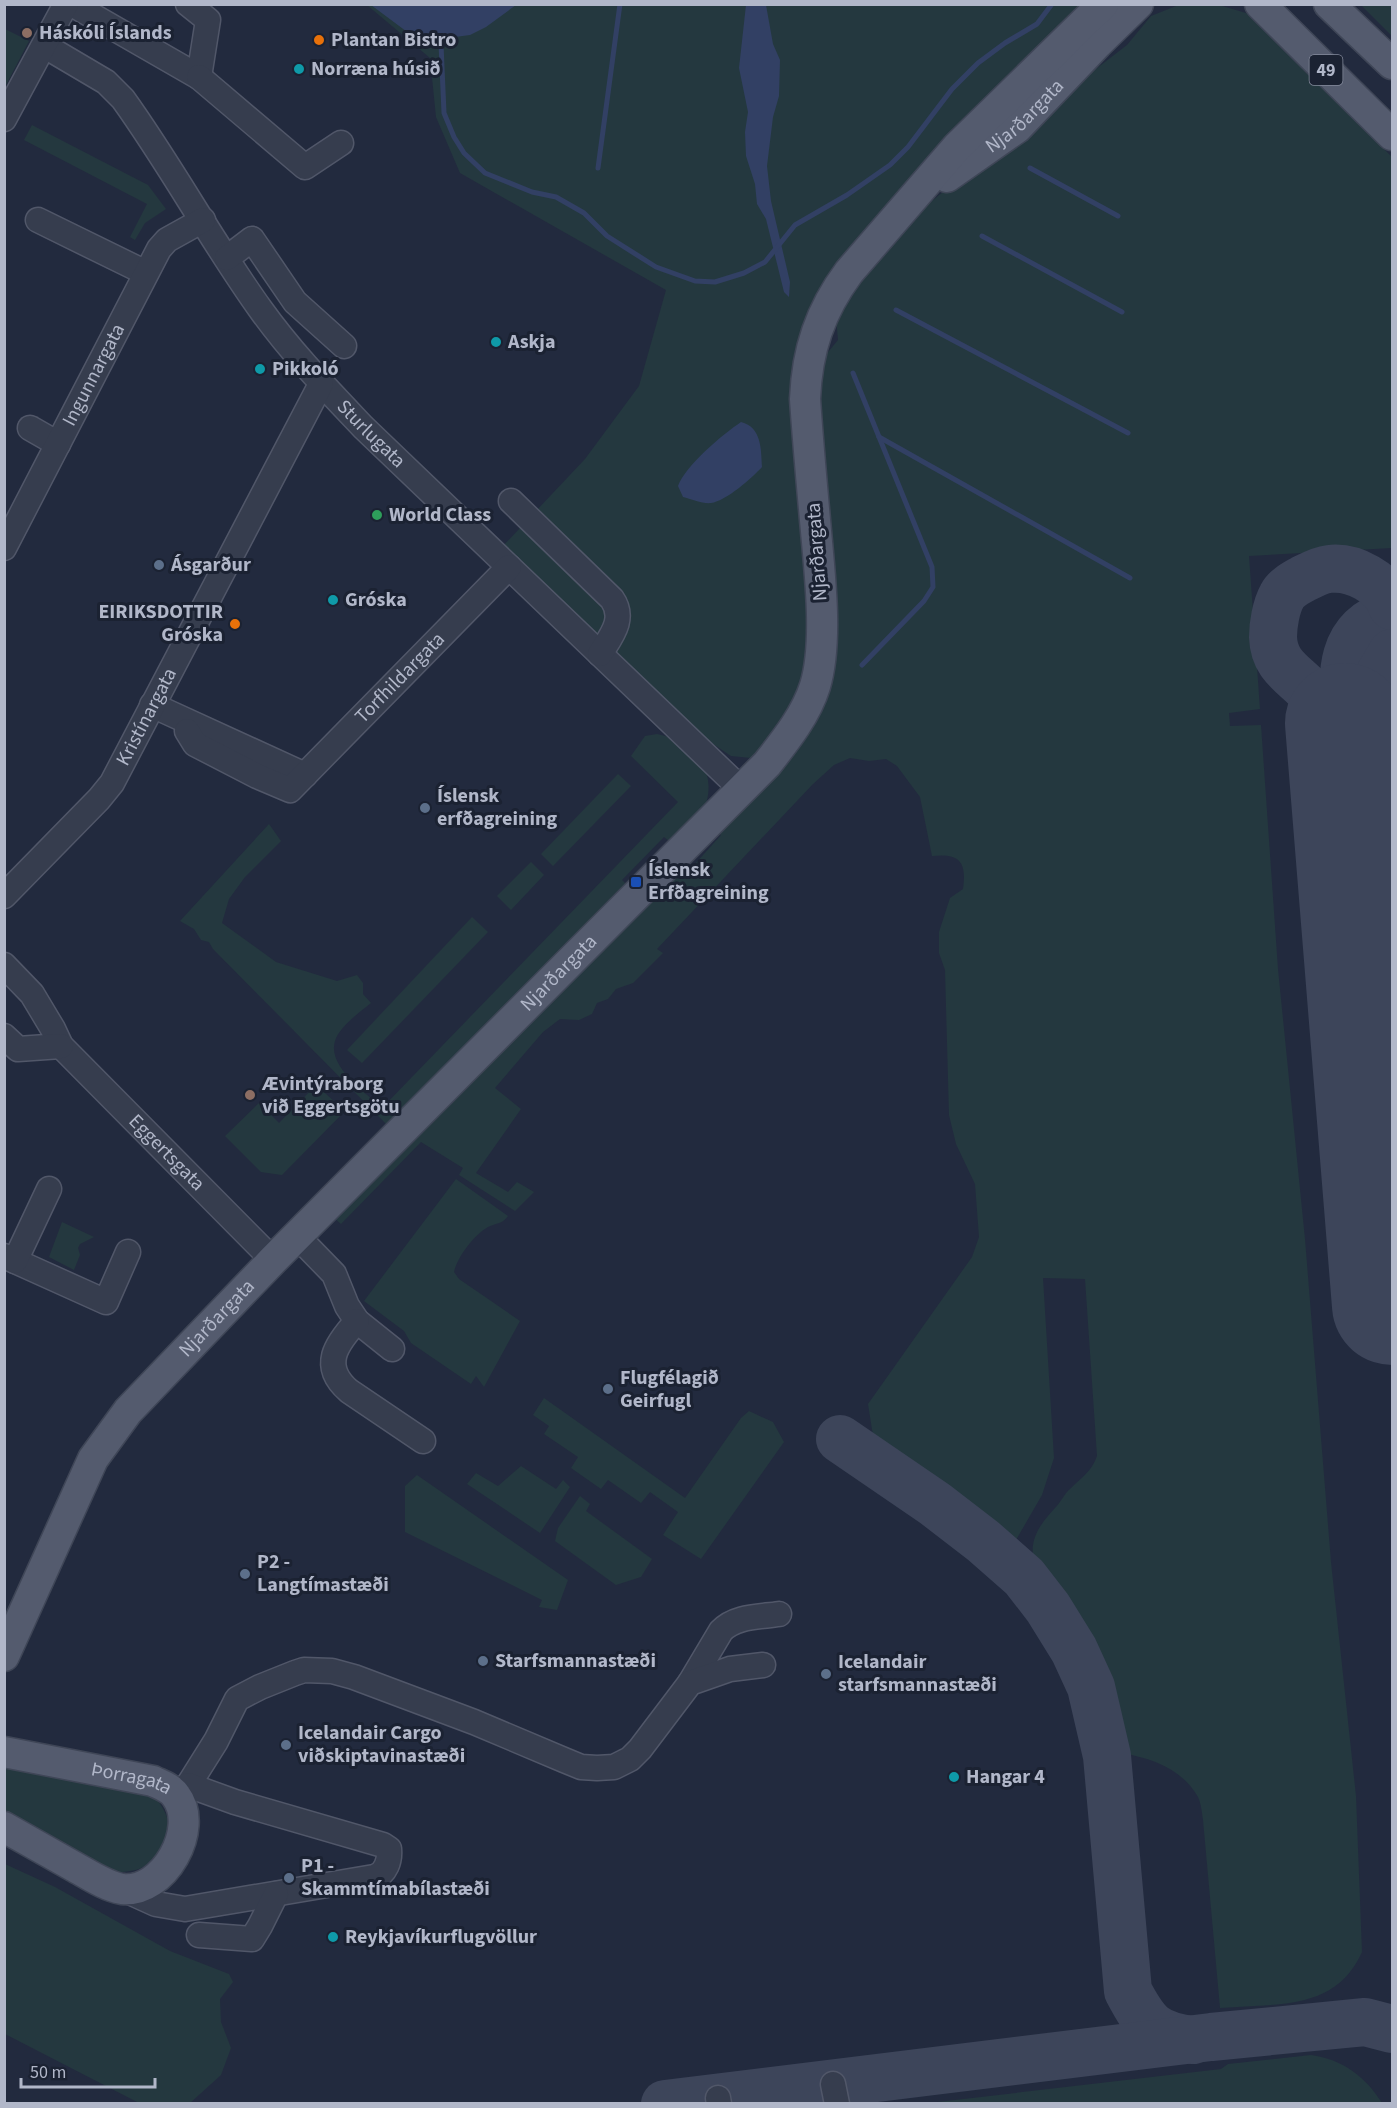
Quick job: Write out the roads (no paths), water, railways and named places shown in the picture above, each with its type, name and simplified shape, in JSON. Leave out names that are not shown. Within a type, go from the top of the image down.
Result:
[{"type":"main road","name":"Njarðargata","points":[[4,1656],[93,1459],[128,1411],[273,1260],[768,764],[788,737],[802,715],[815,687],[821,644],[821,591],[805,399],[806,369],[814,339],[833,293],[872,243],[957,147],[1103,4]]},
{"type":"main road","name":"Njarðargata","points":[[899,213],[1017,128],[1138,4]]},
{"type":"main road","points":[[1097,44],[1123,31],[1159,4]]},
{"type":"main road","name":"49","points":[[1260,4],[1392,135]]},
{"type":"main road","name":"49","points":[[1329,4],[1392,64]]},
{"type":"main road","name":"Þorragata","points":[[4,1752],[153,1782],[175,1793],[184,1793],[184,1823],[178,1850],[166,1868],[153,1881],[136,1888],[123,1889]]},
{"type":"main road","points":[[4,1827],[97,1879],[123,1889]]},
{"type":"street","points":[[4,119],[66,4]]},
{"type":"street","points":[[72,4],[199,77],[305,167],[340,143]]},
{"type":"street","points":[[188,4],[208,20],[199,77]]},
{"type":"street","name":"Sturlugata","points":[[45,46],[106,82],[123,99],[260,309],[297,358],[321,384],[741,789]]},
{"type":"street","points":[[38,220],[146,273]]},
{"type":"street","name":"Ingunnargata","points":[[4,549],[159,249],[167,240],[203,220]]},
{"type":"street","points":[[227,258],[252,240],[295,302],[344,346]]},
{"type":"street","name":"Kristínargata","points":[[4,896],[112,783],[321,384]]},
{"type":"street","points":[[30,428],[58,444]]},
{"type":"street","points":[[511,501],[617,606],[620,616],[600,654]]},
{"type":"street","name":"Torfhildargata","points":[[298,783],[509,567]]},
{"type":"street","points":[[152,705],[298,783]]},
{"type":"street","points":[[187,731],[195,744],[257,776],[298,783]]},
{"type":"street","name":"Eggertsgata","points":[[4,965],[32,994],[61,1046],[273,1260]]},
{"type":"street","points":[[4,1036],[18,1049],[61,1046]]},
{"type":"street","points":[[49,1189],[10,1259],[106,1302],[128,1252]]},
{"type":"street","points":[[297,1236],[334,1274],[347,1306],[357,1321],[392,1349]]},
{"type":"street","points":[[357,1321],[339,1342],[334,1356],[336,1377],[349,1391],[423,1441]]},
{"type":"street","points":[[123,1889],[156,1904],[174,1918],[189,1921],[380,1876],[385,1870],[390,1853],[389,1849],[383,1845],[235,1802],[184,1793],[216,1741],[237,1699],[260,1687],[304,1671],[332,1671],[474,1722],[581,1767],[614,1767],[630,1759],[640,1749],[690,1683],[727,1624],[737,1620],[779,1614]]},
{"type":"street","points":[[690,1683],[730,1669],[763,1665]]},
{"type":"street","points":[[156,1904],[185,1909],[272,1902]]},
{"type":"street","points":[[200,1935],[252,1939],[272,1902]]},
{"type":"water","points":[[371,5],[516,5],[486,27],[470,35],[426,46]]},
{"type":"water","points":[[746,5],[766,5],[773,44],[780,60],[779,96],[773,117],[767,166],[771,201],[790,282],[789,297],[784,292],[766,219],[757,204],[755,184],[746,156],[745,132],[748,112],[739,68]]},
{"type":"water","points":[[741,422],[757,434],[762,467],[738,488],[717,501],[704,503],[683,497],[678,486],[682,478],[696,460]]},
{"type":"waterway","points":[[598,168],[620,4]]},
{"type":"waterway","points":[[441,44],[444,113],[464,153],[485,173],[532,192],[556,197],[584,213],[607,236],[656,267],[695,281],[715,282],[744,273],[765,262],[795,225],[847,195],[890,165],[908,147],[952,89],[978,63],[1037,24],[1052,4]]},
{"type":"waterway","points":[[1030,168],[1118,216]]},
{"type":"waterway","points":[[982,236],[1122,312]]},
{"type":"waterway","points":[[896,310],[1128,433]]},
{"type":"waterway","points":[[853,373],[932,567],[933,587],[924,601],[862,665]]},
{"type":"waterway","points":[[879,437],[1130,578]]},
{"type":"place","name":"Háskóli Íslands","points":[[27,33]]},
{"type":"place","name":"Plantan Bistro","points":[[319,40]]},
{"type":"place","name":"Norræna húsið","points":[[299,69]]},
{"type":"place","name":"Askja","points":[[496,342]]},
{"type":"place","name":"Pikkoló","points":[[260,369]]},
{"type":"place","name":"World Class","points":[[377,515]]},
{"type":"place","name":"Ásgarður","points":[[159,565]]},
{"type":"place","name":"Gróska","points":[[333,600]]},
{"type":"place","name":"EIRIKSDOTTIR Gróska","points":[[235,624]]},
{"type":"place","name":"Íslensk erfðagreining","points":[[425,808]]},
{"type":"place","name":"Íslensk Erfðagreining","points":[[636,882]]},
{"type":"place","name":"Ævintýraborg við Eggertsgötu","points":[[250,1095]]},
{"type":"place","name":"Flugfélagið Geirfugl","points":[[608,1389]]},
{"type":"place","name":"P2 - Langtímastæði","points":[[245,1574]]},
{"type":"place","name":"Starfsmannastæði","points":[[483,1661]]},
{"type":"place","name":"Icelandair starfsmannastæði","points":[[826,1674]]},
{"type":"place","name":"Icelandair Cargo viðskiptavinastæði","points":[[286,1745]]},
{"type":"place","name":"Hangar 4","points":[[954,1777]]},
{"type":"place","name":"P1 - Skammtímabílastæði","points":[[289,1878]]},
{"type":"place","name":"Reykjavíkurflugvöllur","points":[[333,1937]]}]
